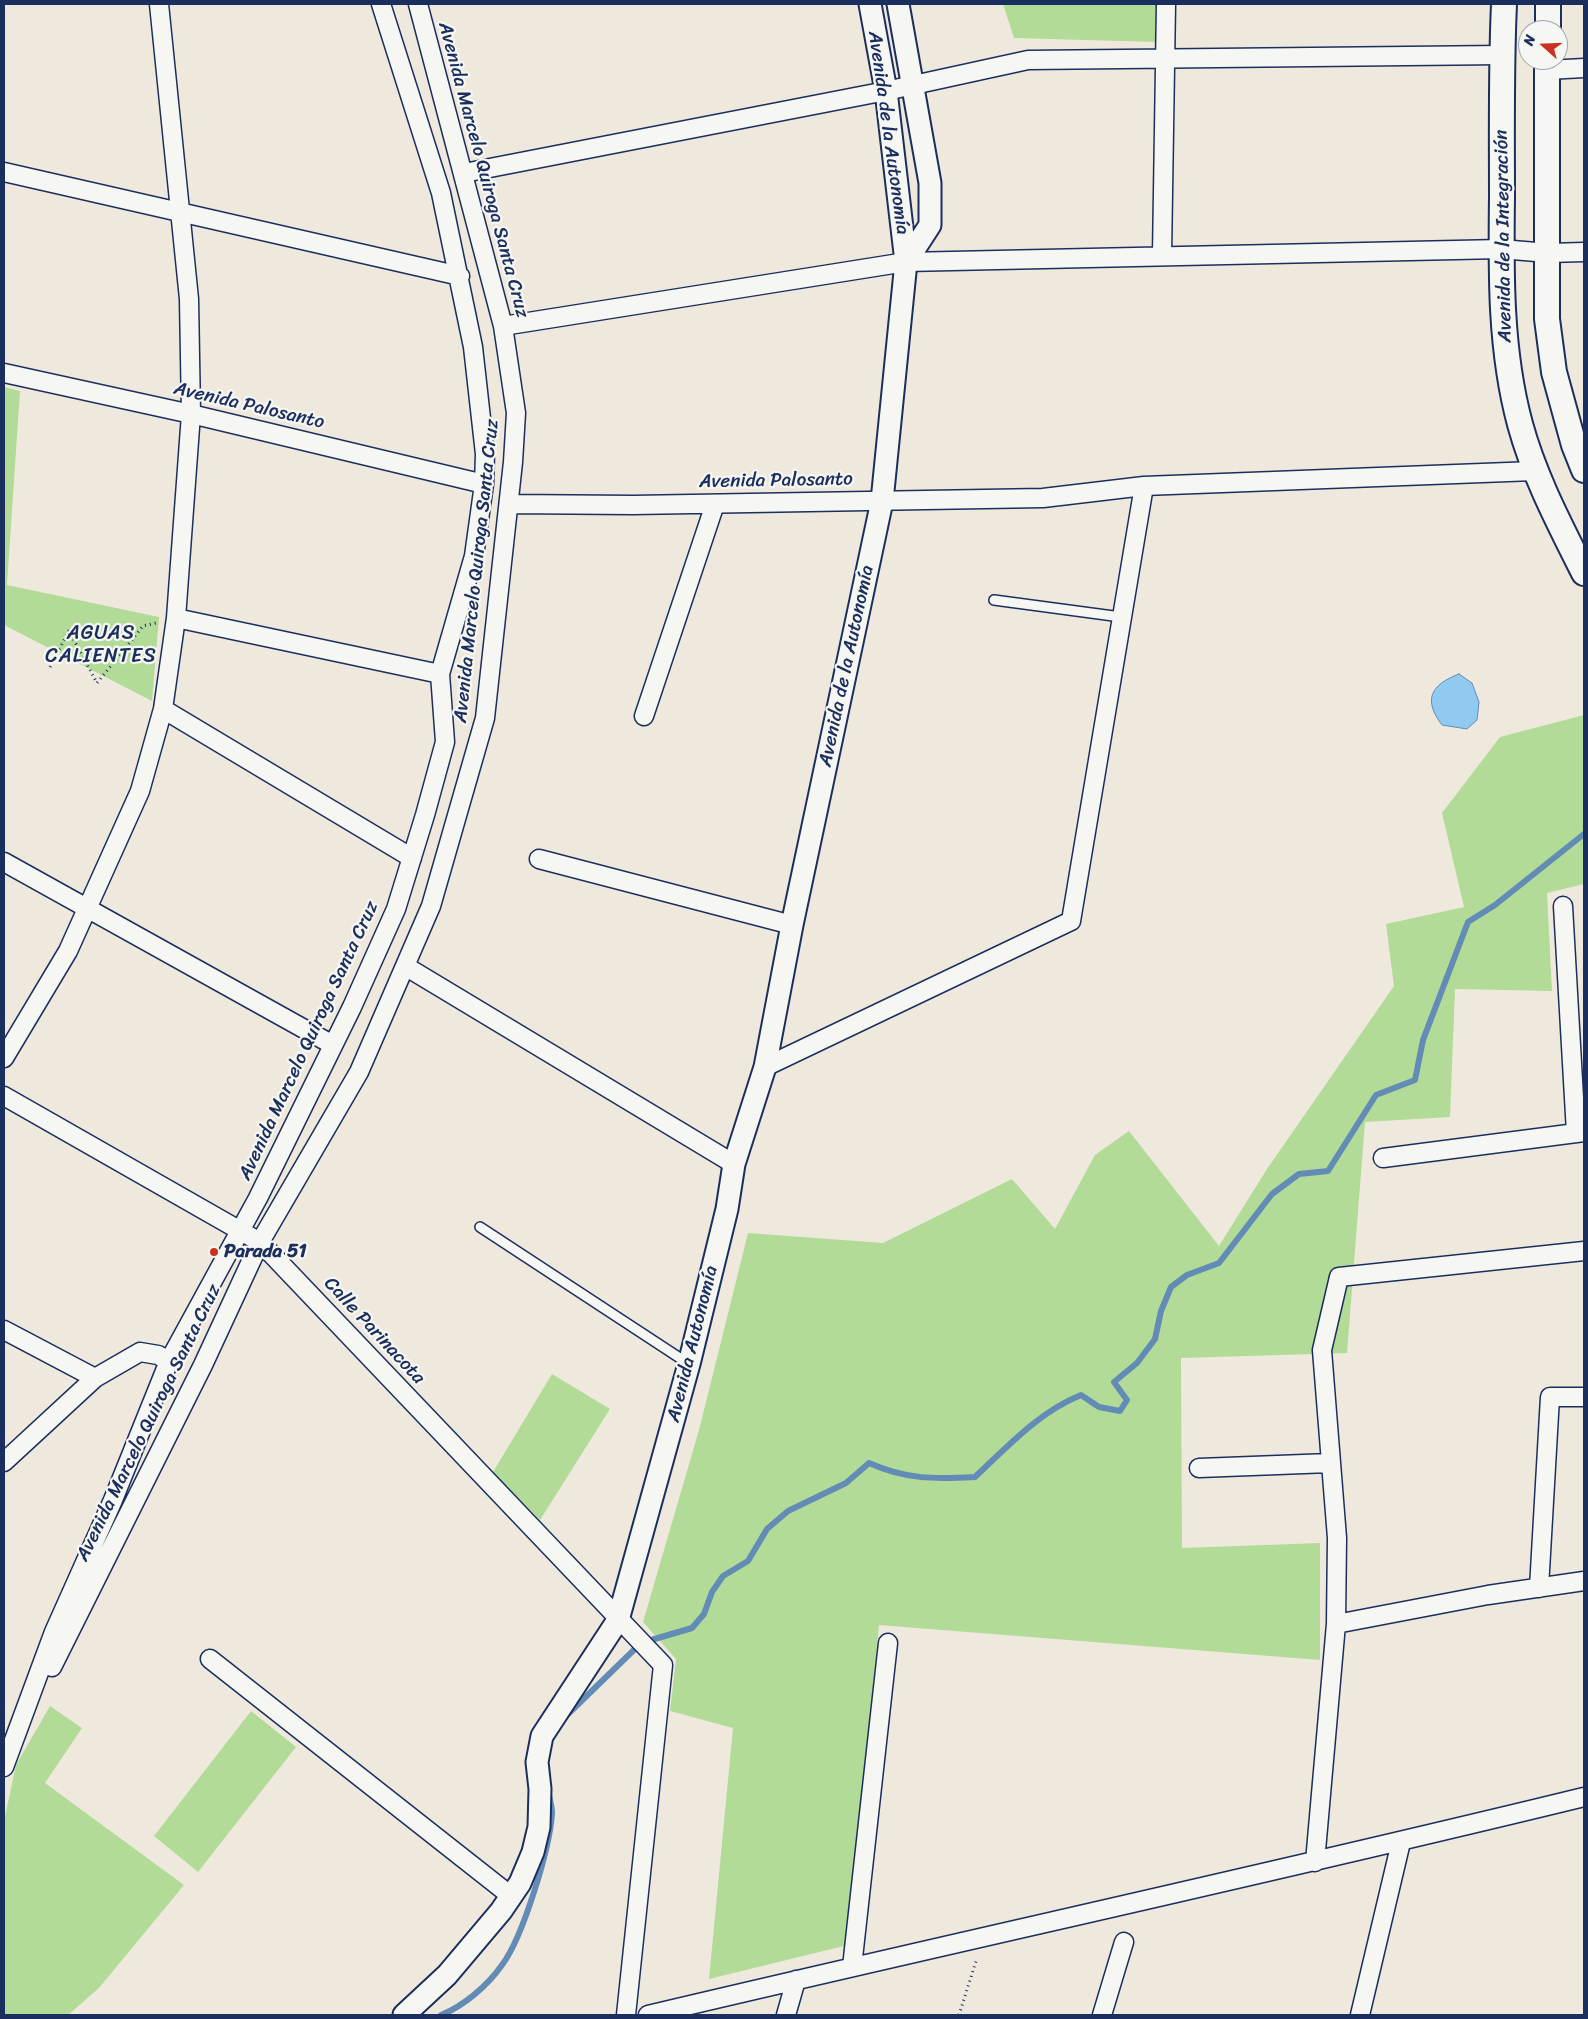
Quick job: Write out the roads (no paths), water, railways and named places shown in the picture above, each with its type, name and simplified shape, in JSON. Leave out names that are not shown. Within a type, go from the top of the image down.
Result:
[{"type":"main road","name":"Avenida de la Integración","points":[[1504,4],[1502,56],[1502,317],[1508,371],[1519,423],[1534,471],[1584,573]]},
{"type":"main road","points":[[1548,4],[1548,20]]},
{"type":"main road","points":[[1547,70],[1547,319],[1554,372],[1579,445],[1584,470]]},
{"type":"street","points":[[4,1058],[68,951],[140,791],[163,709],[176,618],[191,414],[189,299],[160,4]]},
{"type":"street","name":"Avenida Marcelo Quiroga Santa Cruz","points":[[16,1739],[54,1632],[113,1500],[169,1361],[258,1198],[333,1046],[396,909],[445,742],[440,674],[474,556],[484,484],[485,454],[473,347],[460,276],[441,192],[381,4]]},
{"type":"street","name":"Avenida Marcelo Quiroga Santa Cruz","points":[[4,1767],[16,1739],[203,1365],[260,1242],[360,1072],[430,906],[485,718],[509,504],[516,413],[503,326],[418,4]]},
{"type":"street","name":"Avenida de la Autonomía","points":[[765,1067],[792,925],[882,501],[906,262],[886,91],[870,4]]},
{"type":"street","name":"Avenida de la Autonomía","points":[[898,4],[911,86],[930,183],[930,225],[906,262]]},
{"type":"street","points":[[1162,255],[1166,4]]},
{"type":"street","points":[[464,173],[911,86],[1028,60],[1502,56]]},
{"type":"street","points":[[1568,67],[1584,68]]},
{"type":"street","points":[[4,172],[460,276]]},
{"type":"street","points":[[503,326],[906,262],[1502,249],[1548,253],[1584,252]]},
{"type":"street","name":"Avenida Palosanto","points":[[4,374],[191,414],[484,484]]},
{"type":"street","name":"Avenida Palosanto","points":[[509,504],[715,504],[1043,498],[1144,486],[1534,471]]},
{"type":"street","points":[[765,1067],[1071,921],[1144,486]]},
{"type":"street","points":[[644,716],[715,504]]},
{"type":"street","points":[[176,618],[440,674]]},
{"type":"street","points":[[163,709],[412,858]]},
{"type":"street","points":[[539,859],[792,925]]},
{"type":"street","points":[[4,862],[333,1046]]},
{"type":"street","points":[[1383,1158],[1580,1132],[1563,906]]},
{"type":"street","points":[[405,966],[734,1164]]},
{"type":"street","name":"Avenida Autonomía","points":[[404,2015],[447,1975],[511,1896],[520,1883],[533,1852],[539,1826],[540,1788],[537,1762],[542,1736],[618,1620],[689,1364],[727,1209],[734,1164],[765,1067]]},
{"type":"street","name":"Calle Parinacota","points":[[4,1096],[260,1242],[618,1620],[663,1665],[626,2015]]},
{"type":"street","points":[[1315,1862],[1336,1624],[1336,1538],[1322,1350],[1339,1276],[1584,1251]]},
{"type":"street","points":[[4,1330],[95,1378]]},
{"type":"street","points":[[4,1462],[95,1378],[140,1352],[158,1355],[169,1361]]},
{"type":"street","points":[[1539,1588],[1550,1397],[1584,1397]]},
{"type":"street","points":[[1199,1468],[1330,1463]]},
{"type":"street","points":[[1336,1624],[1584,1581]]},
{"type":"street","points":[[852,1967],[888,1643]]},
{"type":"street","points":[[210,1659],[511,1896]]},
{"type":"street","points":[[648,2015],[984,1936],[1401,1842],[1584,1797]]},
{"type":"street","points":[[1360,2015],[1401,1842]]},
{"type":"street","points":[[1102,2015],[1124,1942]]},
{"type":"street","points":[[786,2015],[796,1980]]},
{"type":"lane","points":[[994,600],[1121,617]]},
{"type":"lane","points":[[480,1227],[689,1364]]},
{"type":"water","points":[[1459,674],[1472,683],[1479,702],[1477,720],[1467,729],[1442,725],[1436,716],[1431,701],[1432,694],[1441,683]]},
{"type":"waterway","points":[[565,1717],[641,1643],[692,1628],[704,1614],[712,1592],[723,1576],[748,1561],[767,1529],[788,1511],[846,1483],[869,1463],[896,1473],[921,1477],[975,1477],[1038,1420],[1081,1395],[1099,1407],[1120,1411],[1127,1400],[1114,1382],[1137,1363],[1155,1339],[1161,1311],[1171,1287],[1187,1275],[1219,1263],[1272,1194],[1299,1174],[1328,1171],[1376,1095],[1415,1080],[1423,1040],[1468,922],[1495,905],[1584,834]]},
{"type":"waterway","points":[[441,2015],[458,2006],[483,1987],[496,1973],[510,1952],[527,1914],[541,1869],[552,1813],[549,1795]]},
{"type":"place","name":"Parada 51","points":[[214,1252]]},
{"type":"district","name":"AGUAS CALIENTES","points":[[101,646]]}]
